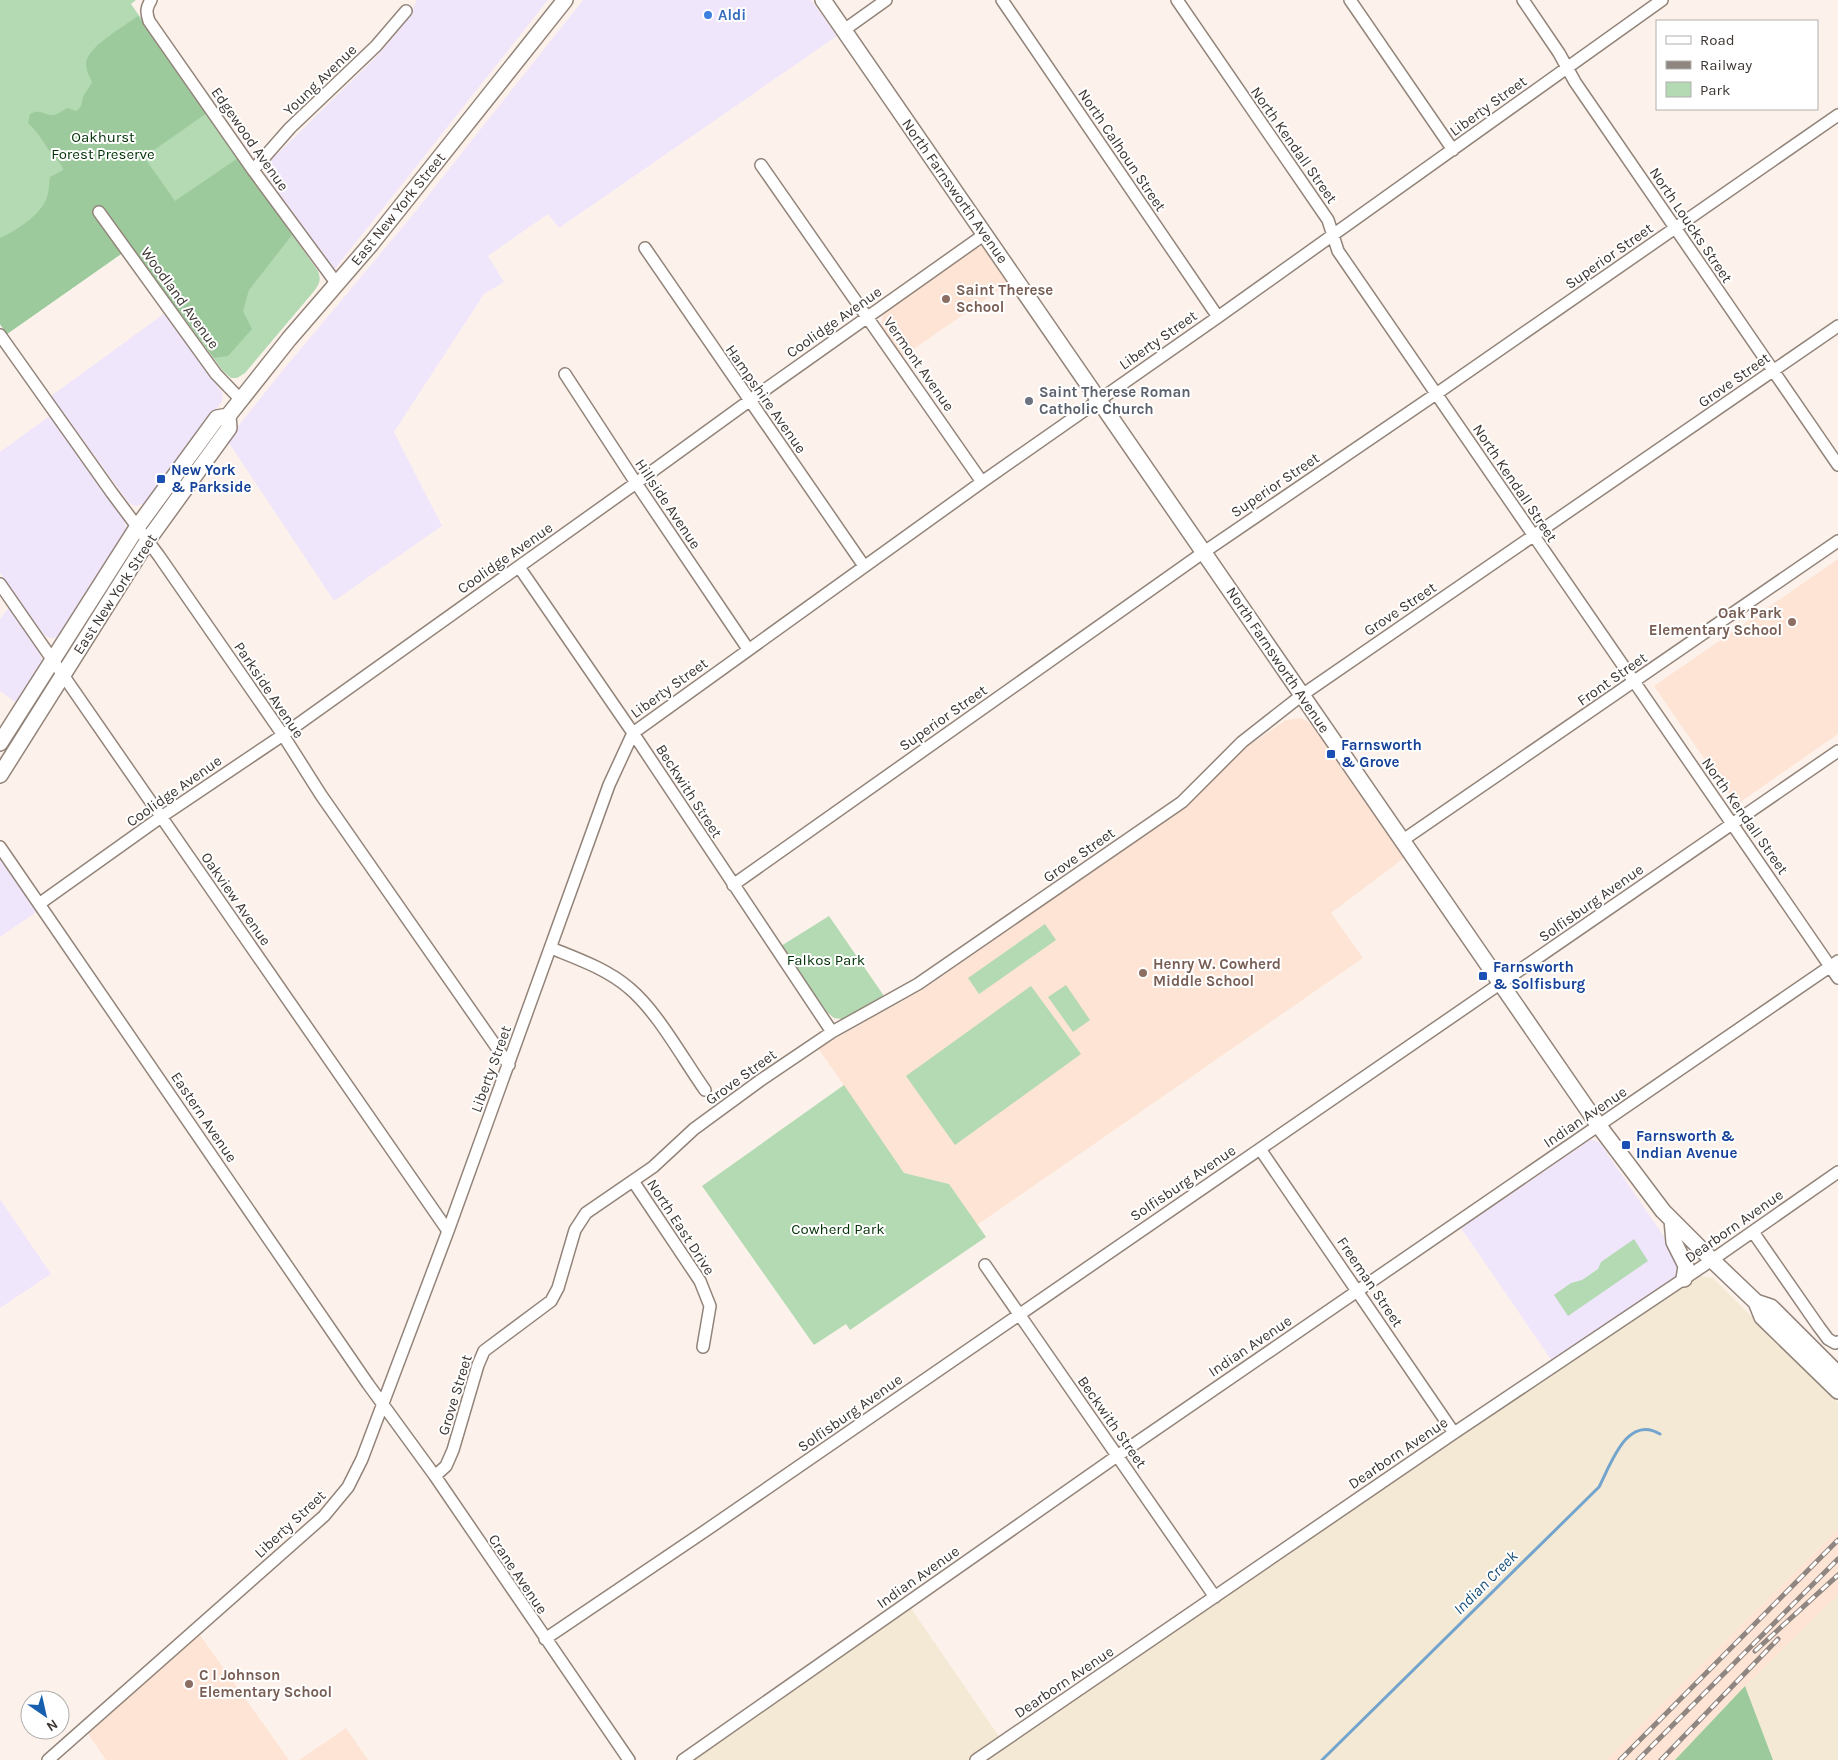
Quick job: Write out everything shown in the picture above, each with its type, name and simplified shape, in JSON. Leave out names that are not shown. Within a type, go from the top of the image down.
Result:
[{"type":"main road","name":"East New York Street","points":[[0,743],[138,526],[217,418],[228,416],[283,346],[371,244],[565,0]]},
{"type":"main road","name":"North Farnsworth Avenue","points":[[823,0],[1599,1126],[1642,1184],[1672,1220],[1756,1302],[1771,1307],[1792,1337],[1838,1391]]},
{"type":"main road","name":"East New York Street","points":[[0,775],[148,540],[229,428],[228,416]]},
{"type":"main road","points":[[1672,1220],[1674,1242],[1686,1266],[1684,1279]]},
{"type":"main road","name":"North Farnsworth Avenue","points":[[1792,1337],[1838,1374]]},
{"type":"street","points":[[844,30],[886,0]]},
{"type":"street","name":"North Calhoun Street","points":[[1002,0],[1218,317]]},
{"type":"street","name":"North Kendall Street","points":[[1177,0],[1328,220],[1338,250],[1732,824],[1834,964],[1838,978]]},
{"type":"street","points":[[1350,0],[1452,150]]},
{"type":"street","name":"North Loucks Street","points":[[1523,0],[1675,228],[1838,465]]},
{"type":"street","name":"Liberty Street","points":[[48,1760],[328,1512],[352,1480],[362,1459],[448,1231],[609,785],[633,733],[1098,399],[1218,317],[1662,0]]},
{"type":"street","name":"Edgewood Avenue","points":[[149,4],[147,14],[149,21],[253,170],[337,284]]},
{"type":"street","name":"Young Avenue","points":[[253,170],[290,128],[376,46],[406,12]]},
{"type":"street","name":"Superior Street","points":[[733,885],[1204,552],[1436,394],[1838,115]]},
{"type":"street","name":"Vermont Avenue","points":[[761,164],[982,482]]},
{"type":"street","name":"Woodland Avenue","points":[[99,212],[216,374],[241,400]]},
{"type":"street","name":"Coolidge Avenue","points":[[39,904],[282,735],[519,567],[748,401],[985,234]]},
{"type":"street","name":"Hampshire Avenue","points":[[645,248],[748,401],[864,566]]},
{"type":"street","name":"Grove Street","points":[[434,1476],[446,1466],[453,1450],[478,1365],[484,1351],[551,1300],[558,1288],[574,1230],[586,1214],[653,1167],[694,1129],[762,1080],[832,1032],[918,984],[1182,802],[1242,742],[1302,695],[1838,326]]},
{"type":"street","name":"Parkside Avenue","points":[[0,335],[148,540],[321,795],[509,1065]]},
{"type":"street","name":"Hillside Avenue","points":[[566,374],[636,483],[748,649]]},
{"type":"street","name":"Front Street","points":[[1403,840],[1838,541]]},
{"type":"street","name":"Beckwith Street","points":[[519,567],[633,733],[832,1032]]},
{"type":"street","name":"Oakview Avenue","points":[[0,584],[448,1231]]},
{"type":"street","name":"Solfisburg Avenue","points":[[545,1639],[705,1531],[1838,751]]},
{"type":"street","name":"Eastern Avenue","points":[[0,847],[383,1404]]},
{"type":"street","points":[[551,948],[591,964],[629,987],[655,1016],[704,1090]]},
{"type":"street","name":"Indian Avenue","points":[[683,1760],[1117,1456],[1834,964]]},
{"type":"street","name":"Freeman Street","points":[[1260,1149],[1454,1433]]},
{"type":"street","name":"Dearborn Avenue","points":[[978,1759],[1454,1433],[1712,1260],[1838,1172]]},
{"type":"street","name":"North East Drive","points":[[633,1181],[700,1281],[710,1306],[703,1347]]},
{"type":"street","points":[[1753,1232],[1828,1339],[1835,1343],[1838,1342]]},
{"type":"street","name":"Beckwith Street","points":[[985,1265],[1215,1597]]},
{"type":"street","name":"Crane Avenue","points":[[383,1404],[630,1760]]},
{"type":"shaded area","points":[[417,0],[548,0],[334,270],[267,176],[264,167],[379,54],[407,20]]},
{"type":"shaded area","points":[[583,0],[811,0],[837,36],[559,228],[548,214],[488,256],[504,282],[484,294],[394,432],[442,526],[334,601],[227,440],[411,217]]},
{"type":"shaded area","name":"Saint Therese School","points":[[984,247],[1009,283],[902,357],[881,328],[883,314],[976,248]]},
{"type":"shaded area","points":[[165,313],[222,392],[223,398],[147,503],[135,506],[129,503],[51,396]]},
{"type":"shaded area","points":[[51,415],[123,518],[127,529],[123,539],[63,633],[57,638],[50,638],[44,635],[0,573],[0,452]]},
{"type":"shaded area","name":"Oak Park Elementary School","points":[[1838,559],[1838,734],[1736,805],[1654,686]]},
{"type":"shaded area","points":[[9,607],[39,651],[42,660],[41,667],[18,704],[0,691],[0,619]]},
{"type":"shaded area","name":"Henry W. Cowherd Middle School","points":[[1301,718],[1312,724],[1404,858],[1331,913],[1363,958],[977,1225],[949,1184],[904,1173],[818,1048],[924,989],[1193,800],[1241,751],[1286,720]]},
{"type":"shaded area","points":[[0,856],[38,911],[0,937]]},
{"type":"shaded area","points":[[1590,1140],[1600,1143],[1678,1257],[1680,1269],[1676,1277],[1552,1361],[1461,1228]]},
{"type":"shaded area","points":[[0,1199],[51,1274],[0,1308]]},
{"type":"shaded area","points":[[1700,1276],[1713,1278],[1838,1402],[1838,1529],[1606,1760],[679,1760],[906,1601],[1000,1738],[1482,1409],[1535,1387],[1693,1278]]},
{"type":"shaded area","points":[[1838,1529],[1838,1595],[1745,1686],[1675,1760],[1606,1760]]},
{"type":"shaded area","points":[[1838,1595],[1838,1760],[1773,1760],[1745,1686]]},
{"type":"shaded area","name":"C I Johnson Elementary School","points":[[200,1635],[289,1760],[106,1760],[87,1732]]},
{"type":"shaded area","name":"C I Johnson Elementary School","points":[[346,1728],[368,1760],[299,1760]]},
{"type":"green space","name":"Oakhurst Forest Preserve","points":[[0,0],[136,0],[131,4],[318,271],[320,281],[315,290],[245,373],[237,378],[231,378],[223,371],[131,247],[7,334],[0,324]]},
{"type":"green space","name":"Oakhurst Forest Preserve","points":[[138,16],[207,113],[144,157],[175,201],[238,158],[292,235],[249,290],[243,311],[252,329],[228,356],[214,358],[131,247],[7,334],[0,324],[0,238],[21,226],[40,210],[47,197],[50,177],[63,170],[60,163],[28,123],[30,114],[38,112],[53,115],[67,108],[76,111],[92,82],[86,66],[88,57],[100,43]]},
{"type":"green space","name":"Falkos Park","points":[[829,916],[884,996],[842,1019],[834,1018],[827,1012],[781,946]]},
{"type":"green space","points":[[1045,924],[1056,940],[979,994],[968,978]]},
{"type":"green space","points":[[1066,985],[1090,1020],[1073,1032],[1048,997]]},
{"type":"green space","points":[[1031,986],[1081,1054],[955,1145],[906,1076]]},
{"type":"green space","name":"Cowherd Park","points":[[844,1085],[904,1173],[949,1184],[986,1237],[850,1330],[846,1324],[814,1345],[702,1186]]},
{"type":"green space","points":[[1634,1239],[1648,1261],[1568,1316],[1554,1295],[1571,1283],[1582,1280],[1598,1269],[1601,1262]]},
{"type":"green space","points":[[1745,1686],[1773,1760],[1675,1760]]},
{"type":"waterway","name":"Indian Creek","points":[[1322,1760],[1599,1487],[1615,1455],[1629,1436],[1638,1431],[1648,1430],[1660,1434]]},
{"type":"railway","points":[[1620,1760],[1838,1540]]},
{"type":"railway","points":[[1638,1760],[1838,1559]]},
{"type":"railway","points":[[1755,1651],[1838,1575]]},
{"type":"railway","points":[[1661,1760],[1778,1639]]},
{"type":"place","name":"Aldi","points":[[708,15]]},
{"type":"place","name":"Saint Therese School","points":[[946,299]]},
{"type":"place","name":"Saint Therese Roman Catholic Church","points":[[1029,401]]},
{"type":"place","name":"New York & Parkside","points":[[161,479]]},
{"type":"place","name":"Oak Park Elementary School","points":[[1792,622]]},
{"type":"place","name":"Farnsworth & Grove","points":[[1331,754]]},
{"type":"place","name":"Henry W. Cowherd Middle School","points":[[1143,973]]},
{"type":"place","name":"Farnsworth & Solfisburg","points":[[1483,976]]},
{"type":"place","name":"Farnsworth & Indian Avenue","points":[[1626,1145]]},
{"type":"place","name":"C I Johnson Elementary School","points":[[189,1684]]}]
